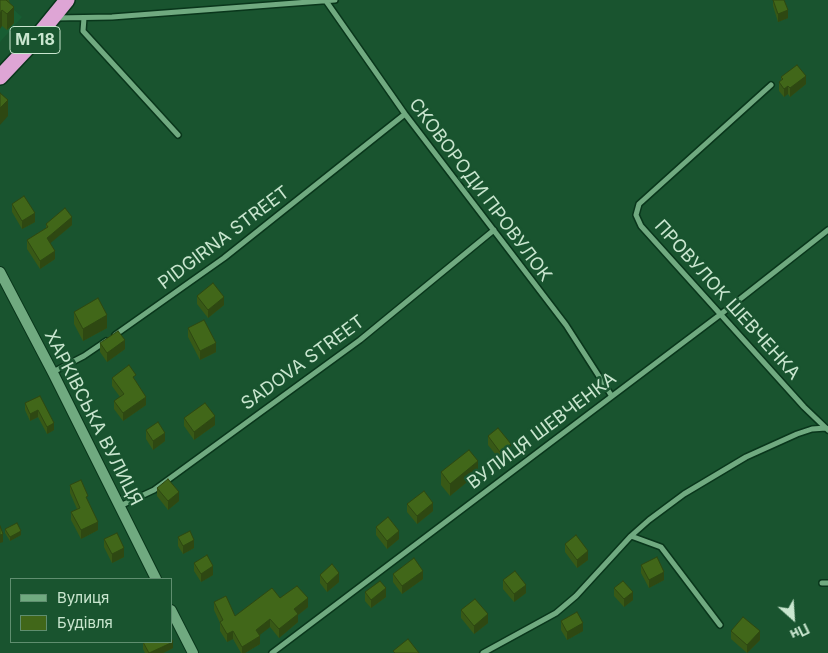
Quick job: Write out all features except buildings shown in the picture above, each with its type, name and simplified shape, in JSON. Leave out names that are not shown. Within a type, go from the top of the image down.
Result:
[{"type":"highway","name":"М-18","points":[[0,77],[67,0]]},
{"type":"main road","name":"ХАРКІВСЬКА ВУЛИЦЯ","points":[[0,272],[156,578]]},
{"type":"main road","points":[[172,612],[192,653]]},
{"type":"street","points":[[53,18],[84,18],[335,0]]},
{"type":"street","name":"СКОВОРОДИ ПРОВУЛОК","points":[[326,1],[405,114],[566,324],[611,395]]},
{"type":"street","points":[[84,18],[83,31],[178,135]]},
{"type":"street","name":"ПРОВУЛОК ШЕВЧЕНКА","points":[[771,85],[639,204],[636,215],[642,226],[804,407],[827,429]]},
{"type":"street","name":"PIDGIRNA STREET","points":[[53,373],[84,356],[224,258],[405,114]]},
{"type":"street","name":"SADOVA STREET","points":[[120,506],[154,490],[360,340],[494,230]]},
{"type":"street","name":"ВУЛИЦЯ ШЕВЧЕНКА","points":[[272,653],[611,395],[721,314],[828,230]]},
{"type":"street","points":[[482,653],[556,613],[576,596],[631,536],[684,494],[746,457],[797,434],[812,429],[827,429]]},
{"type":"street","points":[[631,536],[661,547],[720,625]]},
{"type":"street","points":[[822,583],[828,583]]},
{"type":"shaded area","points":[[0,0],[3,0],[22,17],[0,42]]}]
